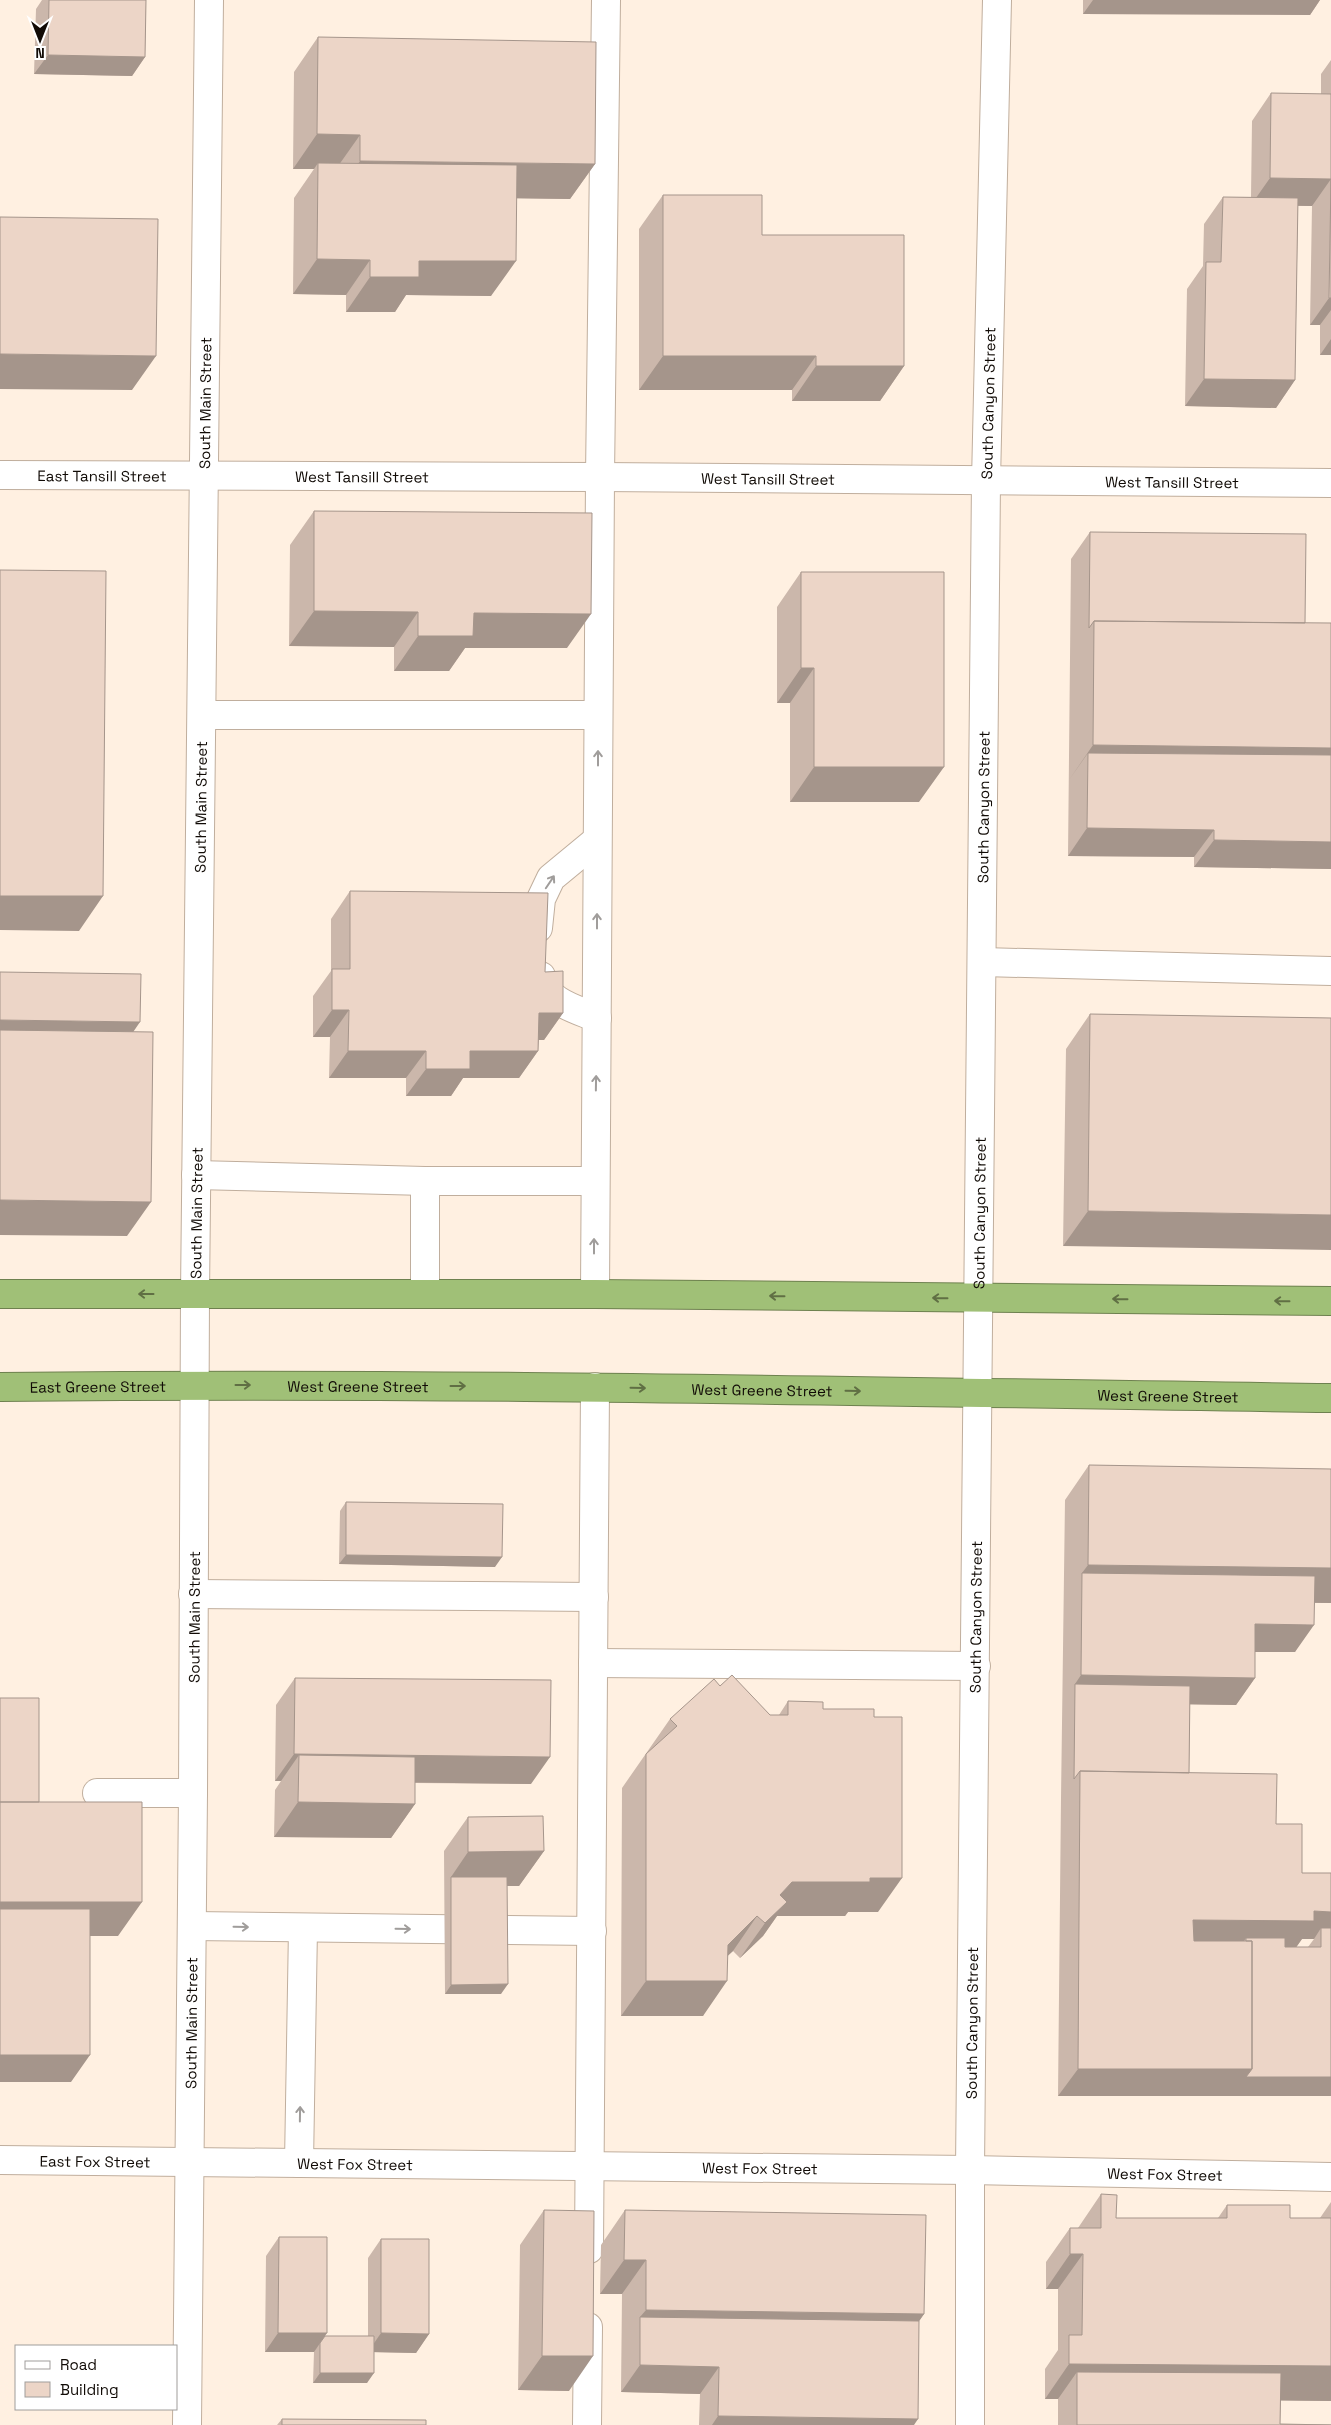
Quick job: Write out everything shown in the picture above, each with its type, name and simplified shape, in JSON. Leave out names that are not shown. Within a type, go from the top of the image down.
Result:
[{"type":"highway","points":[[0,1294],[595,1294],[1331,1301]]},
{"type":"highway","name":"East Greene Street","points":[[0,1387],[195,1385]]},
{"type":"highway","name":"West Greene Street","points":[[195,1385],[595,1388],[1331,1398]]},
{"type":"street","name":"South Main Street","points":[[187,2425],[196,1175],[209,0]]},
{"type":"street","points":[[595,1294],[594,1181],[606,0]]},
{"type":"street","name":"South Canyon Street","points":[[970,2425],[970,2170],[980,1298],[986,481],[997,0]]},
{"type":"street","name":"East Tansill Street","points":[[0,475],[205,477]]},
{"type":"street","name":"West Tansill Street","points":[[205,477],[600,477],[1331,483]]},
{"type":"street","points":[[202,715],[598,715]]},
{"type":"street","points":[[596,1018],[556,1001],[542,984],[537,947],[541,899],[551,878],[597,840]]},
{"type":"street","points":[[983,962],[1331,971]]},
{"type":"street","points":[[196,1175],[425,1181],[594,1181]]},
{"type":"street","points":[[425,1181],[425,1294]]},
{"type":"street","points":[[589,2276],[595,1388]]},
{"type":"street","points":[[193,1594],[594,1597]]},
{"type":"street","points":[[594,1663],[976,1666]]},
{"type":"street","points":[[98,1793],[193,1793]]},
{"type":"street","points":[[192,1926],[592,1931]]},
{"type":"street","points":[[299,2163],[303,1928]]},
{"type":"street","name":"East Fox Street","points":[[0,2160],[190,2163]]},
{"type":"street","name":"West Fox Street","points":[[190,2163],[970,2170],[1331,2177]]},
{"type":"street","points":[[586,2425],[588,2306]]},
{"type":"building","points":[[49,0],[146,0],[145,57],[48,55]]},
{"type":"building","points":[[318,37],[596,42],[595,164],[360,161],[360,135],[317,134]]},
{"type":"building","points":[[1271,93],[1331,94],[1331,179],[1270,178]]},
{"type":"building","points":[[318,163],[517,165],[516,261],[419,261],[419,277],[370,277],[370,260],[317,259]]},
{"type":"building","points":[[1331,179],[1331,298],[1329,298]]},
{"type":"building","points":[[663,195],[762,195],[762,235],[904,235],[904,366],[816,366],[816,356],[663,356]]},
{"type":"building","points":[[1223,197],[1298,198],[1295,380],[1204,379],[1206,262],[1221,262]]},
{"type":"building","points":[[0,217],[158,219],[156,356],[0,354]]},
{"type":"building","points":[[314,511],[592,513],[591,614],[474,613],[473,636],[418,636],[418,612],[314,611]]},
{"type":"building","points":[[1090,532],[1306,534],[1305,623],[1094,621],[1089,628]]},
{"type":"building","points":[[0,570],[106,571],[103,896],[0,896]]},
{"type":"building","points":[[801,572],[944,572],[944,767],[814,767],[814,668],[801,668]]},
{"type":"building","points":[[1094,621],[1331,623],[1331,748],[1093,745]]},
{"type":"building","points":[[1088,753],[1331,755],[1331,842],[1214,840],[1214,830],[1087,828]]},
{"type":"building","points":[[350,891],[548,893],[545,972],[563,971],[563,1013],[539,1013],[538,1051],[470,1051],[470,1069],[426,1069],[426,1051],[348,1051],[349,1010],[332,1010],[332,969],[350,969]]},
{"type":"building","points":[[0,972],[141,974],[140,1022],[0,1020]]},
{"type":"building","points":[[1090,1014],[1331,1018],[1331,1215],[1088,1211]]},
{"type":"building","points":[[0,1030],[153,1032],[151,1202],[0,1200]]},
{"type":"building","points":[[1089,1465],[1331,1469],[1331,1568],[1088,1565]]},
{"type":"building","points":[[346,1502],[503,1504],[502,1557],[346,1555]]},
{"type":"building","points":[[1082,1573],[1315,1576],[1314,1625],[1255,1624],[1255,1678],[1081,1675]]},
{"type":"building","points":[[732,1675],[770,1715],[788,1715],[788,1701],[823,1702],[823,1709],[874,1709],[874,1717],[902,1717],[902,1878],[870,1878],[870,1882],[792,1882],[780,1895],[787,1902],[765,1923],[757,1916],[728,1945],[727,1981],[646,1981],[646,1754],[677,1726],[670,1719],[714,1679],[720,1686]]},
{"type":"building","points":[[295,1678],[551,1680],[550,1757],[294,1754]]},
{"type":"building","points":[[1075,1684],[1190,1686],[1189,1773],[1080,1771],[1074,1779]]},
{"type":"building","points":[[0,1698],[39,1698],[39,1802],[0,1802]]},
{"type":"building","points":[[299,1755],[415,1757],[415,1804],[298,1802]]},
{"type":"building","points":[[1080,1771],[1277,1774],[1276,1824],[1302,1824],[1302,1873],[1331,1873],[1331,1912],[1314,1911],[1314,1921],[1193,1920],[1194,1941],[1252,1941],[1252,2069],[1078,2069]]},
{"type":"building","points":[[0,1802],[142,1802],[142,1902],[0,1902]]},
{"type":"building","points":[[543,1816],[544,1851],[468,1852],[468,1817]]},
{"type":"building","points":[[451,1877],[507,1877],[508,1984],[451,1985]]},
{"type":"building","points":[[0,1909],[90,1909],[90,2055],[0,2055]]},
{"type":"building","points":[[1321,1928],[1331,1928],[1331,2077],[1246,2077],[1252,2069],[1252,1941],[1246,1941],[1246,1938],[1285,1938],[1285,1947],[1321,1947]]},
{"type":"building","points":[[1101,2194],[1117,2195],[1116,2218],[1227,2218],[1227,2205],[1290,2205],[1290,2218],[1331,2218],[1331,2366],[1069,2364],[1069,2335],[1082,2335],[1083,2254],[1070,2254],[1070,2228],[1101,2228]]},
{"type":"building","points":[[544,2210],[594,2211],[593,2356],[542,2356]]},
{"type":"building","points":[[625,2210],[926,2215],[924,2314],[646,2310],[646,2260],[624,2260]]},
{"type":"building","points":[[279,2237],[327,2237],[327,2333],[278,2333]]},
{"type":"building","points":[[381,2239],[429,2239],[429,2334],[381,2333]]},
{"type":"building","points":[[640,2317],[919,2321],[918,2419],[718,2416],[719,2367],[640,2365]]},
{"type":"building","points":[[325,2336],[374,2336],[374,2373],[320,2373],[320,2343]]},
{"type":"building","points":[[1077,2372],[1281,2373],[1280,2424],[1331,2425],[1077,2425]]},
{"type":"building","points":[[282,2419],[426,2420],[426,2425],[282,2425]]}]
